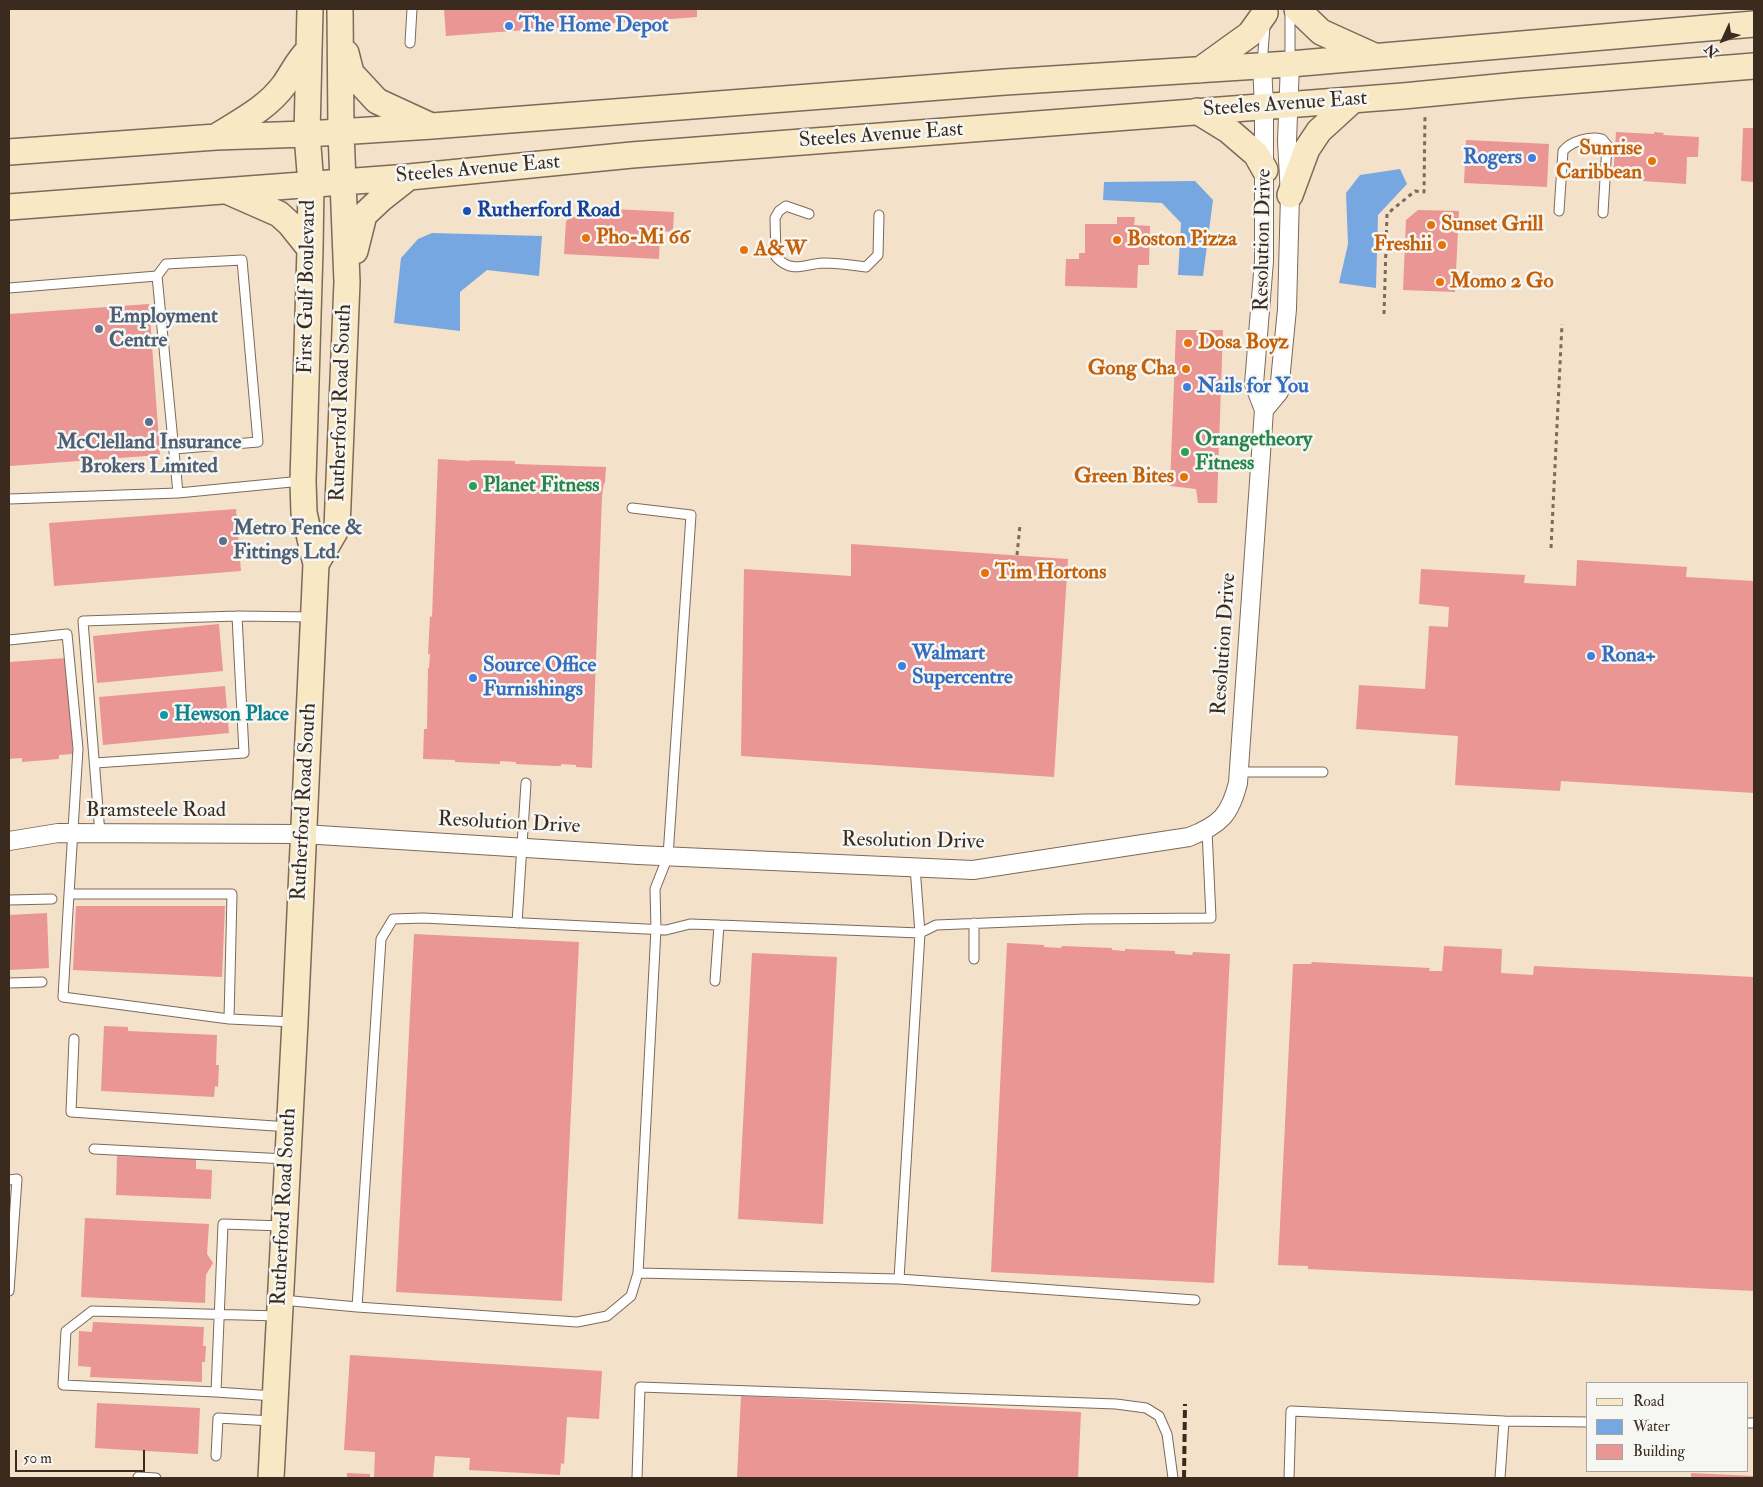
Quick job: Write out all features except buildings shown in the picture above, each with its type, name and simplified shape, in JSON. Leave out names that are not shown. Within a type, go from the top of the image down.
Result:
[{"type":"main road","name":"First Gulf Boulevard","points":[[310,9],[307,134],[311,185],[310,249],[302,480],[304,514],[316,564]]},
{"type":"main road","points":[[1297,9],[1322,32],[1374,56]]},
{"type":"main road","points":[[1199,70],[1250,34],[1265,11]]},
{"type":"main road","points":[[339,14],[350,73],[376,101],[432,126]]},
{"type":"main road","points":[[339,14],[341,132]]},
{"type":"main road","name":"Steeles Avenue East","points":[[9,152],[216,137],[307,134],[432,126],[1005,82],[1290,64],[1754,24]]},
{"type":"main road","points":[[216,137],[266,105],[284,86],[308,50]]},
{"type":"main road","name":"Steeles Avenue East","points":[[9,207],[311,185],[632,155],[1353,100],[1754,66]]},
{"type":"main road","points":[[1290,195],[1300,167],[1319,131],[1353,100]]},
{"type":"main road","points":[[1197,111],[1228,130],[1256,154],[1265,170]]},
{"type":"main road","name":"Rutherford Road South","points":[[271,1478],[295,1022],[316,564],[337,528],[347,282],[341,132]]},
{"type":"main road","points":[[347,282],[364,215],[409,177]]},
{"type":"main road","points":[[227,191],[279,214],[290,224],[310,249]]},
{"type":"street","name":"Resolution Drive","points":[[303,834],[668,856],[973,870],[1189,837],[1208,830],[1223,818],[1233,802],[1238,783],[1264,410],[1254,384],[1264,261],[1265,170],[1276,105],[1290,64]]},
{"type":"street","name":"Resolution Drive","points":[[1262,65],[1287,142],[1290,195],[1287,308],[1279,392],[1264,410]]},
{"type":"street","name":"Bramsteele Road","points":[[9,841],[58,834],[303,834]]},
{"type":"lane","points":[[410,43],[412,9]]},
{"type":"lane","points":[[1290,9],[1290,64]]},
{"type":"lane","points":[[1262,65],[1265,11]]},
{"type":"lane","points":[[1559,211],[1563,151],[1567,146],[1593,137],[1602,139],[1607,145],[1603,213]]},
{"type":"lane","points":[[809,214],[786,206],[779,211],[775,218],[776,257],[790,267],[799,268],[823,263],[866,266],[878,256],[879,215]]},
{"type":"lane","points":[[174,449],[258,442],[242,260],[166,264],[157,276],[178,493]]},
{"type":"lane","points":[[9,288],[157,276]]},
{"type":"lane","points":[[9,499],[178,493],[302,480]]},
{"type":"lane","points":[[274,1396],[63,1385],[66,1330],[92,1311],[219,1314],[279,1308],[357,1307],[577,1322],[607,1316],[631,1296],[638,1273],[656,929],[655,890],[668,856],[691,514],[632,508]]},
{"type":"lane","points":[[100,834],[83,621],[237,616],[313,617]]},
{"type":"lane","points":[[95,763],[244,753],[237,616]]},
{"type":"lane","points":[[9,640],[67,634],[78,736],[78,765],[72,834],[63,997],[229,1019],[295,1022]]},
{"type":"lane","points":[[1238,772],[1323,772]]},
{"type":"lane","points":[[517,923],[526,783]]},
{"type":"lane","points":[[357,1307],[381,939],[393,919],[422,918],[666,930],[690,924],[920,933],[936,925],[1085,918],[1210,918],[1208,830]]},
{"type":"lane","points":[[899,1279],[920,933],[915,867]]},
{"type":"lane","points":[[69,894],[232,894],[229,1019]]},
{"type":"lane","points":[[9,900],[52,899]]},
{"type":"lane","points":[[974,924],[974,959]]},
{"type":"lane","points":[[715,981],[719,925]]},
{"type":"lane","points":[[9,982],[42,982]]},
{"type":"lane","points":[[74,1039],[71,1112],[289,1127]]},
{"type":"lane","points":[[94,1149],[287,1159]]},
{"type":"lane","points":[[9,1180],[17,1179],[9,1291]]},
{"type":"lane","points":[[216,1392],[223,1224],[283,1226]]},
{"type":"lane","points":[[638,1273],[899,1279],[1195,1300]]},
{"type":"lane","points":[[637,1478],[640,1387],[1116,1404],[1146,1408],[1159,1416],[1167,1434],[1173,1478]]},
{"type":"lane","points":[[1289,1478],[1291,1411],[1586,1422]]},
{"type":"lane","points":[[216,1456],[218,1418],[274,1422]]},
{"type":"lane","points":[[1500,1478],[1504,1420]]},
{"type":"lane","points":[[138,1477],[156,1478]]},
{"type":"path","points":[[1384,314],[1388,214],[1415,191],[1424,192],[1425,94]]},
{"type":"path","points":[[1551,548],[1562,324]]},
{"type":"path","points":[[1017,555],[1020,525]]},
{"type":"water","points":[[1400,169],[1407,184],[1378,215],[1376,288],[1339,283],[1348,244],[1346,193],[1360,175]]},
{"type":"water","points":[[1195,181],[1213,200],[1203,276],[1178,275],[1181,223],[1162,203],[1103,200],[1104,182]]},
{"type":"water","points":[[432,233],[542,236],[539,276],[487,270],[460,292],[460,331],[394,323],[401,258],[418,239]]},
{"type":"railway","points":[[1184,1478],[1185,1404]]},
{"type":"place","name":"The Home Depot","points":[[509,26]]},
{"type":"place","name":"Rogers","points":[[1532,158]]},
{"type":"place","name":"Sunrise Caribbean","points":[[1652,161]]},
{"type":"place","name":"Rutherford Road","points":[[467,211]]},
{"type":"place","name":"Sunset Grill","points":[[1431,225]]},
{"type":"place","name":"Pho-Mi 66","points":[[586,238]]},
{"type":"place","name":"Boston Pizza","points":[[1117,240]]},
{"type":"place","name":"Freshii","points":[[1442,245]]},
{"type":"place","name":"A&W","points":[[744,250]]},
{"type":"place","name":"Momo 2 Go","points":[[1440,282]]},
{"type":"place","name":"Employment Centre","points":[[99,329]]},
{"type":"place","name":"Dosa Boyz","points":[[1188,343]]},
{"type":"place","name":"Gong Cha","points":[[1186,369]]},
{"type":"place","name":"Nails for You","points":[[1187,387]]},
{"type":"place","name":"McClelland Insurance Brokers Limited","points":[[149,422]]},
{"type":"place","name":"Orangetheory Fitness","points":[[1185,452]]},
{"type":"place","name":"Green Bites","points":[[1184,477]]},
{"type":"place","name":"Planet Fitness","points":[[473,486]]},
{"type":"place","name":"Metro Fence & Fittings Ltd.","points":[[223,541]]},
{"type":"place","name":"Tim Hortons","points":[[985,573]]},
{"type":"place","name":"Rona+","points":[[1591,656]]},
{"type":"place","name":"Walmart Supercentre","points":[[902,666]]},
{"type":"place","name":"Source Office Furnishings","points":[[473,678]]},
{"type":"place","name":"Hewson Place","points":[[164,715]]}]
